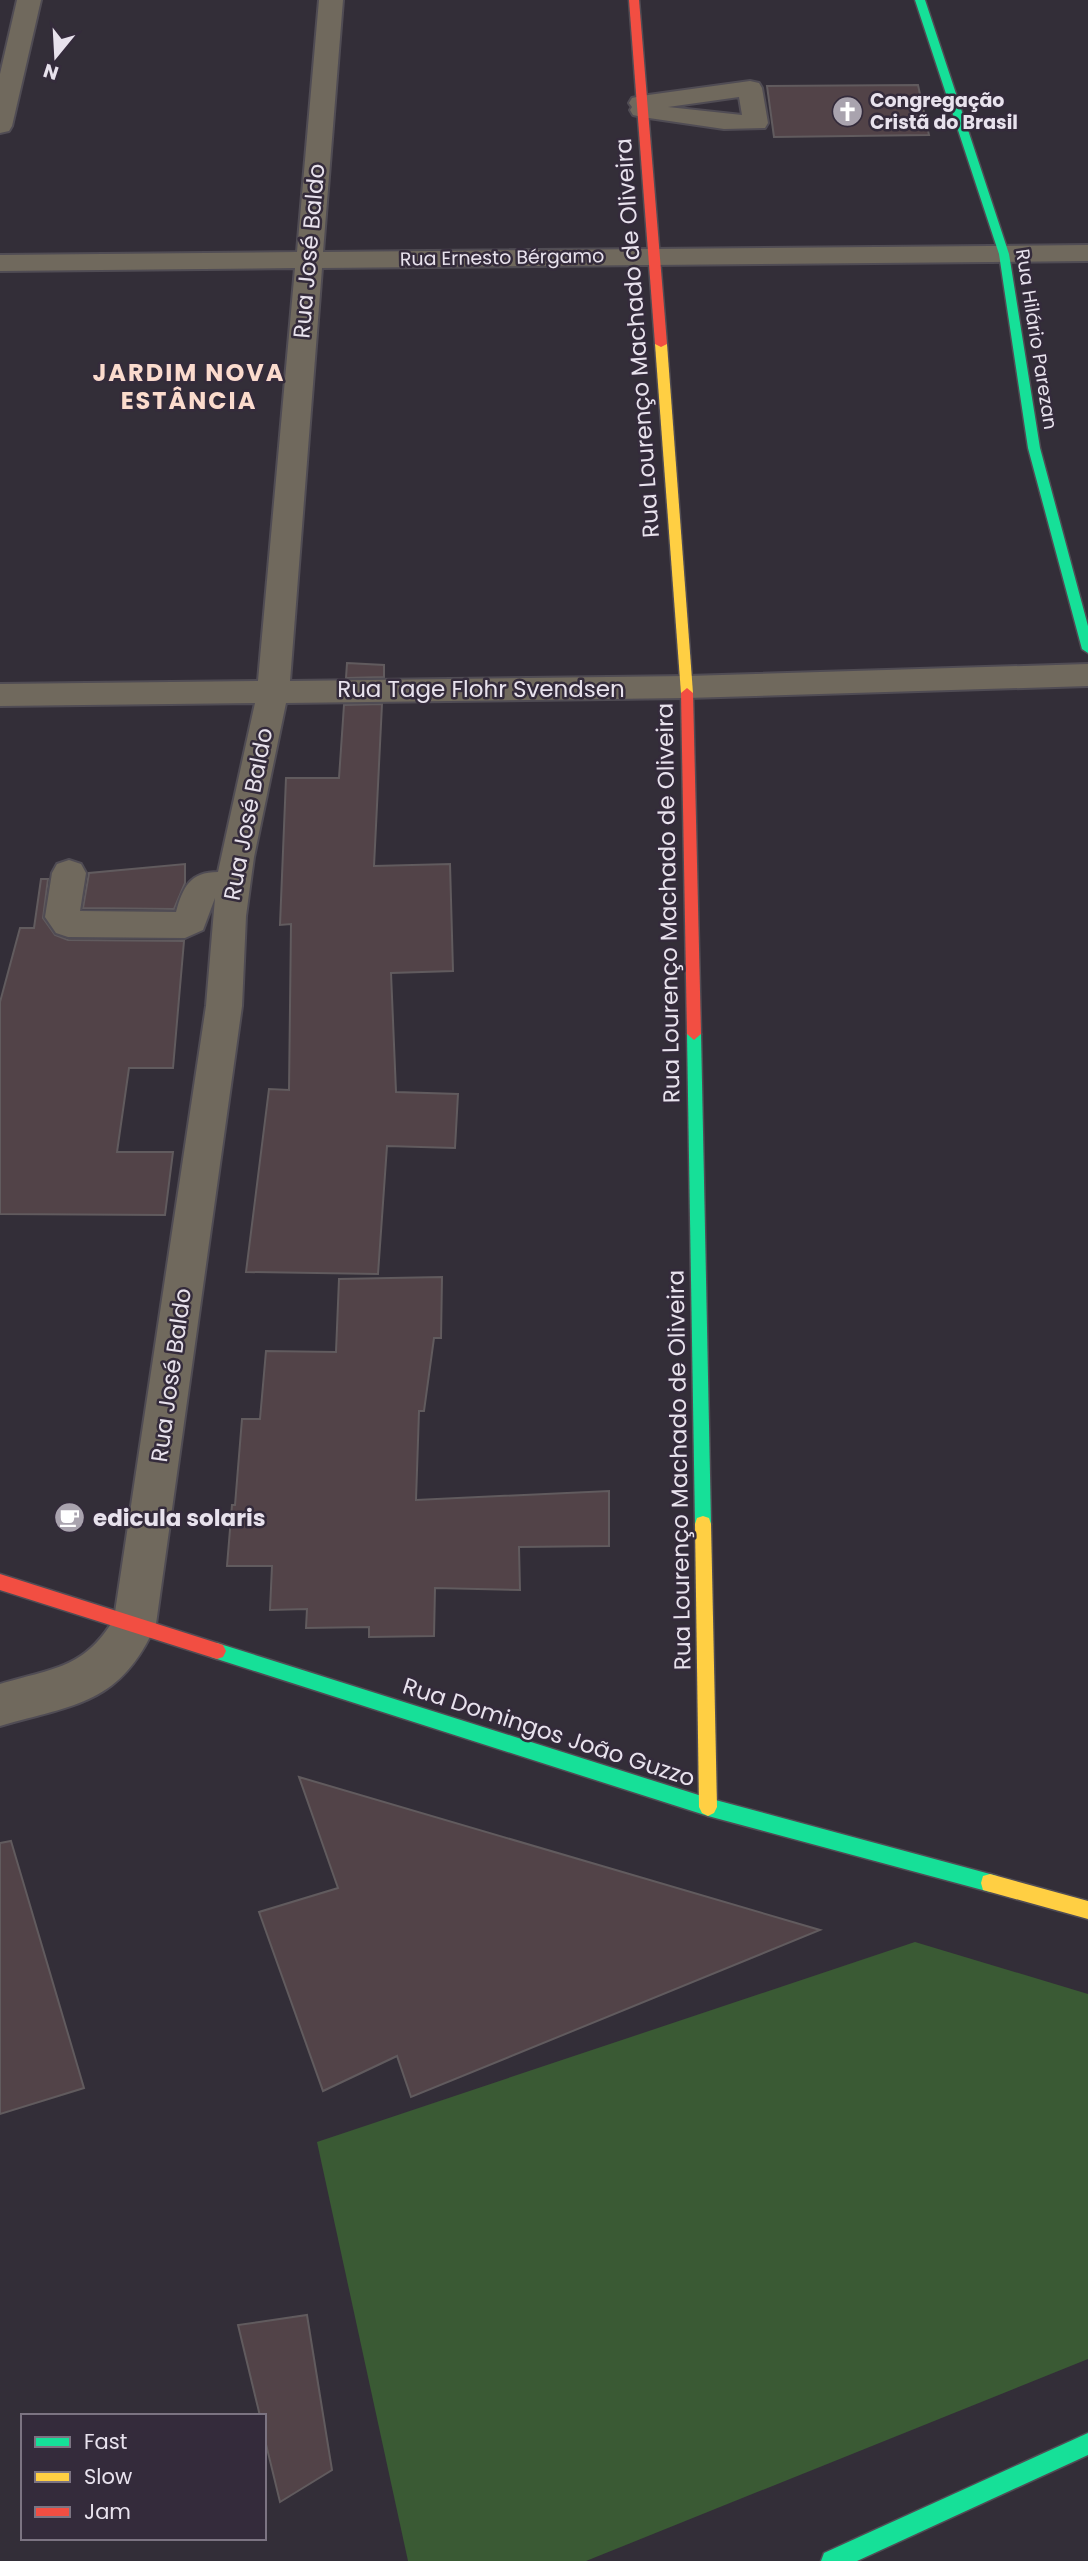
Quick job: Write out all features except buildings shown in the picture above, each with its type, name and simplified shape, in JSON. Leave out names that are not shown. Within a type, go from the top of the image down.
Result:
[{"type":"street","points":[[0,126],[29,0]]},
{"type":"street","name":"Rua José Baldo","points":[[135,1624],[224,1006],[229,916],[237,857],[273,691],[331,0]]},
{"type":"street","name":"Rua Lourenço Machado de Oliveira","points":[[634,0],[687,687],[708,1807]]},
{"type":"street","name":"Rua Hilário Parezan","points":[[920,0],[1004,254],[1034,448],[1088,649]]},
{"type":"street","name":"Rua Ernesto Bérgamo","points":[[0,263],[1088,253]]},
{"type":"street","name":"Rua Tage Flohr Svendsen","points":[[0,695],[687,687],[1088,675]]},
{"type":"street","points":[[69,873],[62,917],[68,924],[186,925],[191,921],[200,891],[208,885],[234,885]]},
{"type":"street","name":"Rua Domingos João Guzzo","points":[[0,1582],[708,1807],[1088,1910]]},
{"type":"street","points":[[0,1705],[88,1679],[117,1654],[135,1624]]},
{"type":"street","points":[[832,2561],[1088,2444]]},
{"type":"green space","points":[[915,1942],[1088,1994],[1088,2359],[586,2561],[408,2561],[317,2142]]},
{"type":"traffic: fast","points":[[920,0],[1004,254],[1034,448],[1088,649]]},
{"type":"traffic: fast","points":[[694,1034],[703,1524]]},
{"type":"traffic: fast","points":[[217,1651],[708,1807],[990,1883]]},
{"type":"traffic: fast","points":[[832,2561],[1088,2444]]},
{"type":"traffic: slow","points":[[661,344],[687,693]]},
{"type":"traffic: slow","points":[[703,1524],[708,1807]]},
{"type":"traffic: slow","points":[[990,1883],[1088,1910]]},
{"type":"traffic: jam","points":[[634,0],[661,344]]},
{"type":"traffic: jam","points":[[687,693],[694,1034]]},
{"type":"traffic: jam","points":[[0,1582],[217,1651]]},
{"type":"place","name":"Congregação Cristã do Brasil","points":[[847,111]]},
{"type":"place","name":"edicula solaris","points":[[70,1518]]},
{"type":"district","name":"JARDIM NOVA ESTÂNCIA","points":[[189,387]]}]
